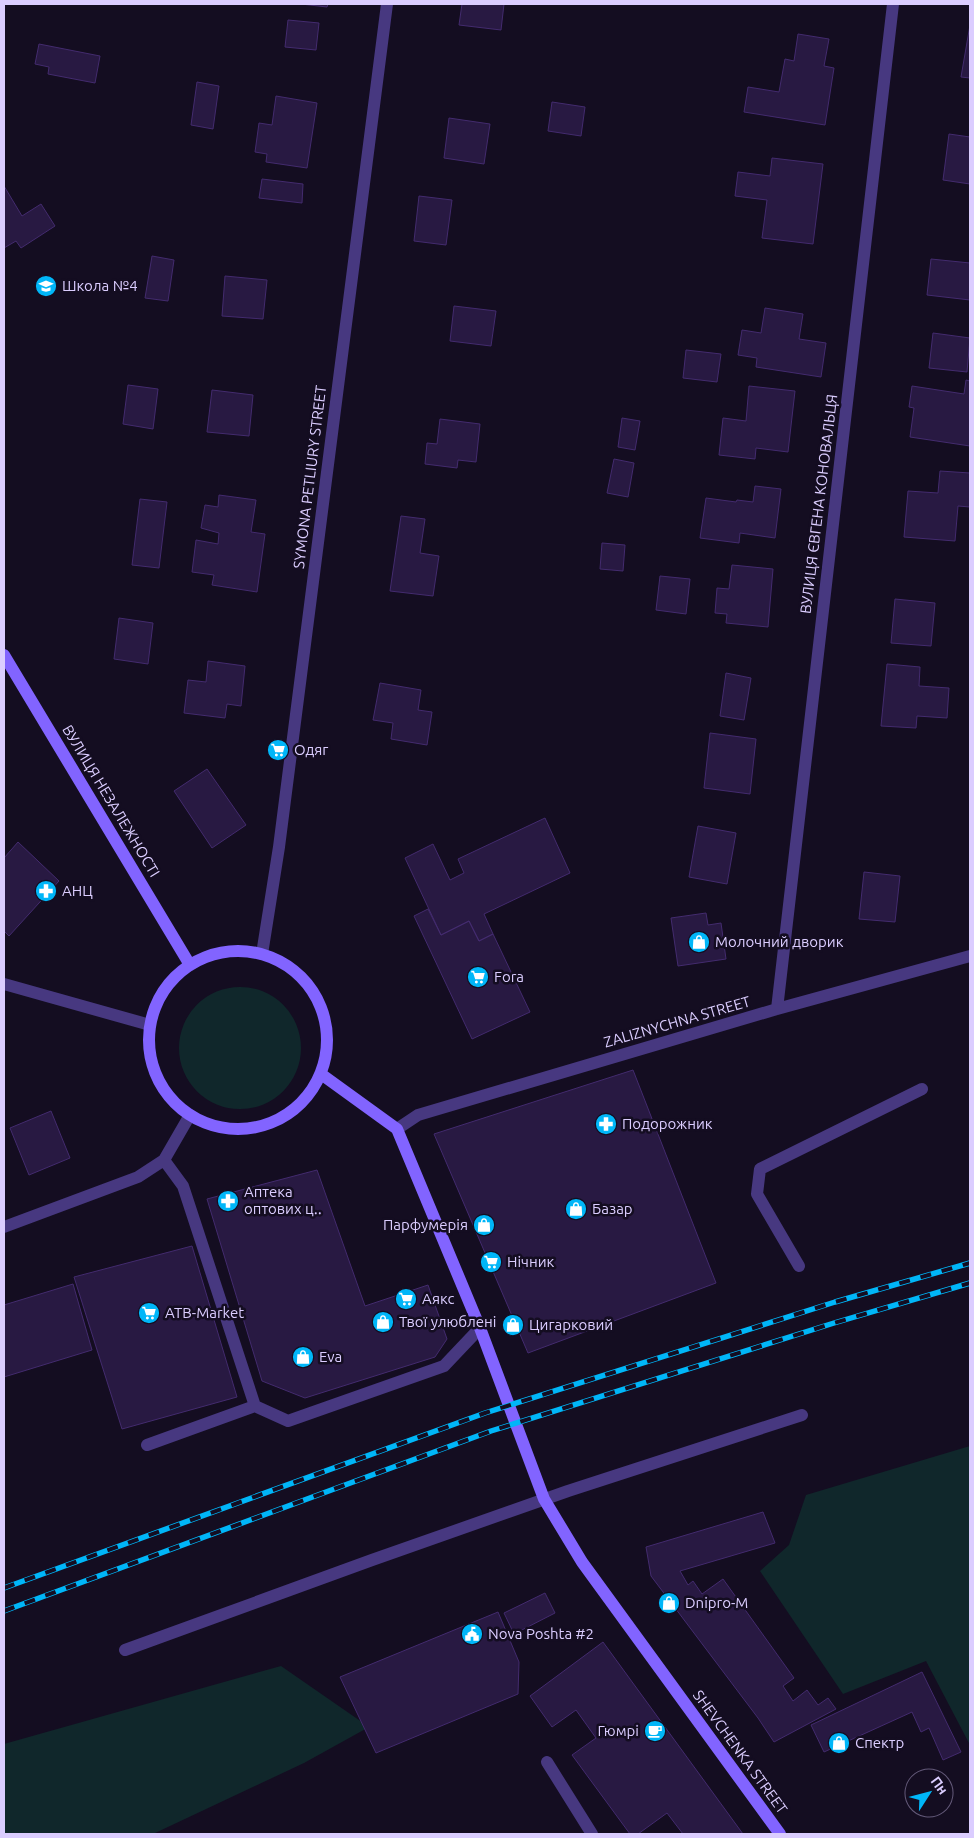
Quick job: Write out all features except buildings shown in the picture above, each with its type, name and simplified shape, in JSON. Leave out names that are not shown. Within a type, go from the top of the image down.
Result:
[{"type":"main road","name":"ВУЛИЦЯ НЕЗАЛЕЖНОСТІ","points":[[4,655],[190,965]]},
{"type":"main road","points":[[237,951],[262,954],[289,967],[310,988],[321,1008],[324,1015],[327,1045],[321,1074],[307,1097],[288,1114],[265,1126],[239,1130],[214,1126],[190,1115],[170,1098],[156,1076],[150,1051],[150,1025],[158,1002],[172,981],[190,965],[219,952],[237,951]]},
{"type":"main road","points":[[321,1074],[396,1129]]},
{"type":"main road","name":"SHEVCHENKA STREET","points":[[396,1129],[480,1328],[544,1500],[582,1562],[780,1834]]},
{"type":"street","name":"SYMONA PETLIURY STREET","points":[[262,954],[280,837],[387,4]]},
{"type":"street","name":"ВУЛИЦЯ ЄВГЕНА КОНОВАЛЬЦЯ","points":[[777,1009],[893,4]]},
{"type":"street","name":"ZALIZNYCHNA STREET","points":[[396,1129],[418,1115],[777,1009],[970,956]]},
{"type":"street","points":[[4,984],[150,1025]]},
{"type":"street","points":[[799,1266],[758,1194],[760,1169],[922,1089]]},
{"type":"street","points":[[4,1227],[138,1177],[164,1160],[190,1115]]},
{"type":"street","points":[[164,1160],[183,1186],[255,1406]]},
{"type":"street","points":[[147,1445],[255,1406],[288,1421],[426,1373],[444,1366],[480,1328]]},
{"type":"street","points":[[125,1650],[544,1500],[802,1415]]},
{"type":"street","points":[[547,1762],[592,1834]]},
{"type":"green space","points":[[240,987],[263,992],[283,1005],[296,1025],[301,1048],[296,1071],[283,1091],[263,1104],[240,1109],[217,1104],[197,1091],[184,1071],[179,1048],[184,1025],[197,1005],[217,992]]},
{"type":"green space","points":[[970,1446],[970,1745],[926,1661],[843,1694],[760,1571],[789,1545],[806,1495]]},
{"type":"green space","points":[[281,1666],[369,1727],[304,1763],[153,1834],[4,1834],[4,1744]]},
{"type":"railway","points":[[4,1588],[485,1413],[835,1302],[970,1263]]},
{"type":"railway","points":[[4,1611],[491,1431],[834,1323],[970,1283]]},
{"type":"place","name":"Школа №4","points":[[46,286]]},
{"type":"place","name":"Одяг","points":[[278,750]]},
{"type":"place","name":"АНЦ","points":[[46,891]]},
{"type":"place","name":"Молочний дворик","points":[[699,942]]},
{"type":"place","name":"Fora","points":[[478,977]]},
{"type":"place","name":"Подорожник","points":[[606,1124]]},
{"type":"place","name":"Аптека оптових ц‥","points":[[228,1201]]},
{"type":"place","name":"Базар","points":[[576,1209]]},
{"type":"place","name":"Парфумерія","points":[[484,1225]]},
{"type":"place","name":"Нічник","points":[[491,1262]]},
{"type":"place","name":"Аякс","points":[[406,1299]]},
{"type":"place","name":"ATB-Market","points":[[149,1313]]},
{"type":"place","name":"Твої улюблені","points":[[383,1322]]},
{"type":"place","name":"Цигарковий","points":[[513,1325]]},
{"type":"place","name":"Eva","points":[[303,1357]]},
{"type":"place","name":"Dnipro-M","points":[[669,1603]]},
{"type":"place","name":"Nova Poshta #2","points":[[472,1634]]},
{"type":"place","name":"Гюмрі","points":[[655,1731]]},
{"type":"place","name":"Спектр","points":[[839,1743]]}]
